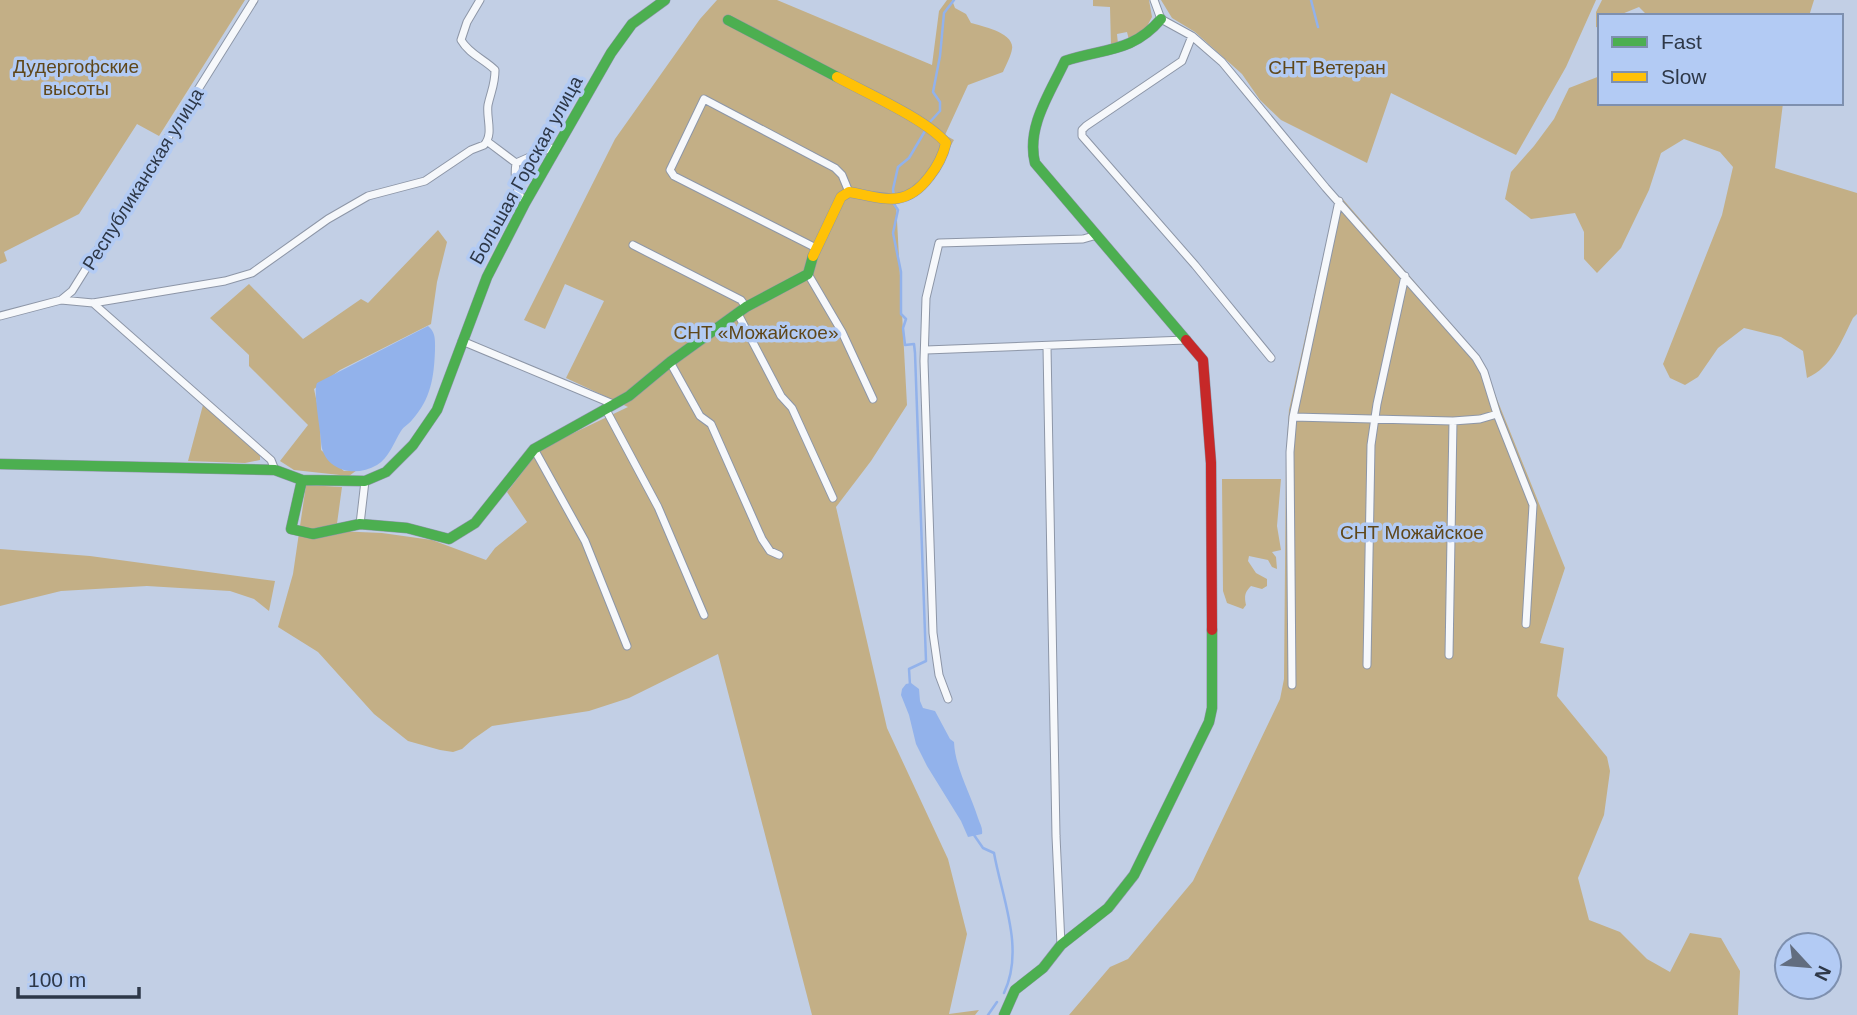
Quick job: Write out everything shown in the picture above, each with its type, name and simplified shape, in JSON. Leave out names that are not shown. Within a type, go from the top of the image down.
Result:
[{"type":"street","name":"Республиканская улица","points":[[61,300],[81,279],[254,0]]},
{"type":"street","points":[[480,0],[467,22],[461,40],[466,49],[495,70],[495,86],[488,106],[488,142]]},
{"type":"street","name":"Большая Горская улица","points":[[365,481],[386,472],[413,445],[437,410],[486,277],[525,202],[611,53],[632,24],[665,0]]},
{"type":"street","points":[[1154,0],[1161,19],[1192,36],[1222,62],[1326,188],[1475,358],[1484,372],[1497,414],[1533,505],[1526,624]]},
{"type":"street","points":[[1004,1015],[1015,990],[1043,968],[1060,946],[1108,908],[1134,875],[1209,722],[1212,708],[1211,463],[1203,359],[1035,163],[1031,153],[1031,136],[1065,61],[1136,43],[1151,32],[1161,19]]},
{"type":"street","points":[[302,480],[291,529],[313,534],[360,524],[408,527],[449,539],[475,523],[534,449],[629,396],[670,362],[742,310],[808,274],[816,248],[841,197],[849,192],[895,201],[912,196],[925,183],[944,154],[946,143],[941,137],[903,112],[728,20]]},
{"type":"street","points":[[1192,36],[1182,61],[1086,126],[1082,130],[1082,136],[1195,265],[1271,358]]},
{"type":"street","points":[[816,248],[674,176],[670,170],[704,99],[835,167],[842,175],[849,192]]},
{"type":"street","points":[[0,316],[61,300],[93,303],[225,281],[252,273],[328,219],[368,196],[425,181],[488,142]]},
{"type":"street","points":[[488,142],[516,163]]},
{"type":"street","points":[[516,163],[550,148],[557,149]]},
{"type":"street","points":[[516,163],[514,177],[520,198],[525,202]]},
{"type":"street","points":[[1292,685],[1290,452],[1293,416],[1339,201]]},
{"type":"street","points":[[948,699],[939,675],[933,634],[924,361],[926,298],[939,243],[1083,239],[1097,235]]},
{"type":"street","points":[[633,245],[741,300],[742,310],[781,396],[792,408],[833,498]]},
{"type":"street","points":[[808,274],[842,332],[873,399]]},
{"type":"street","points":[[1367,665],[1371,445],[1374,418],[1405,276]]},
{"type":"street","points":[[93,303],[271,460],[275,470]]},
{"type":"street","points":[[926,350],[1186,340]]},
{"type":"street","points":[[462,341],[609,406],[658,507],[704,615]]},
{"type":"street","points":[[1047,347],[1060,946]]},
{"type":"street","points":[[670,362],[700,416],[711,424],[762,539],[770,551],[779,555]]},
{"type":"street","points":[[1293,416],[1453,421],[1480,419],[1497,414]]},
{"type":"street","points":[[1450,655],[1453,421]]},
{"type":"street","points":[[534,449],[585,541],[627,646]]},
{"type":"street","points":[[0,464],[275,470],[302,480],[365,481],[360,524]]},
{"type":"green space","name":"Дудергофские высоты","points":[[0,0],[245,0],[159,136],[137,124],[79,214],[4,252],[7,261],[0,264]]},
{"type":"green space","name":"СНТ «Можайское»","points":[[717,0],[777,0],[932,65],[939,11],[947,0],[952,0],[955,8],[966,14],[971,23],[997,31],[1012,43],[1003,72],[968,85],[945,135],[954,140],[929,183],[896,202],[907,405],[871,461],[836,507],[887,728],[948,859],[967,934],[949,1014],[979,1010],[975,1015],[812,1015],[718,654],[629,698],[589,711],[492,726],[462,749],[453,752],[408,741],[374,714],[318,652],[278,627],[293,574],[306,485],[342,487],[336,531],[382,533],[432,540],[486,560],[495,548],[527,522],[507,492],[540,449],[628,407],[566,378],[604,301],[565,284],[545,329],[524,320],[615,139],[700,19]]},
{"type":"green space","points":[[1093,0],[1149,0],[1152,17],[1144,32],[1129,40],[1127,32],[1117,34],[1118,44],[1111,45],[1110,7],[1093,6]]},
{"type":"green space","name":"СНТ Ветеран","points":[[1161,0],[1596,0],[1566,67],[1516,155],[1391,93],[1367,163],[1281,120],[1260,100],[1242,74],[1195,32],[1172,18]]},
{"type":"green space","points":[[1602,0],[1814,0],[1810,14],[1646,14],[1639,7],[1622,14],[1598,14],[1598,28],[1596,12]]},
{"type":"green space","points":[[1598,77],[1598,105],[1783,105],[1775,168],[1857,193],[1857,314],[1835,353],[1823,367],[1807,378],[1803,351],[1781,337],[1744,328],[1718,348],[1698,377],[1685,385],[1670,378],[1663,364],[1722,215],[1733,167],[1720,152],[1684,139],[1661,153],[1649,190],[1621,248],[1597,273],[1584,259],[1584,232],[1575,213],[1531,219],[1505,199],[1511,172],[1554,119],[1569,88]]},
{"type":"green space","name":"СНТ Можайское","points":[[1341,197],[1480,357],[1565,568],[1540,643],[1564,648],[1557,696],[1607,757],[1610,771],[1604,815],[1578,878],[1589,920],[1620,932],[1647,959],[1670,972],[1690,933],[1721,938],[1740,971],[1738,1015],[1069,1015],[1110,967],[1128,959],[1193,881],[1280,699],[1284,679],[1286,456],[1289,410],[1335,203]]},
{"type":"green space","points":[[438,230],[447,242],[437,282],[431,324],[340,370],[314,389],[320,417],[321,450],[344,471],[357,470],[349,476],[294,470],[280,461],[308,425],[249,366],[249,355],[210,318],[249,284],[303,339],[361,299],[368,303]]},
{"type":"green space","points":[[203,405],[260,455],[260,460],[245,463],[188,461]]},
{"type":"green space","points":[[1222,479],[1281,479],[1277,526],[1281,550],[1272,552],[1276,557],[1277,569],[1272,567],[1268,560],[1249,556],[1248,561],[1256,573],[1267,579],[1267,586],[1262,589],[1251,586],[1247,590],[1246,605],[1243,609],[1227,603],[1223,591]]},
{"type":"green space","points":[[0,549],[90,556],[275,581],[269,611],[254,599],[230,591],[147,586],[61,591],[0,606]]},
{"type":"water","points":[[428,326],[435,337],[434,369],[427,396],[418,412],[402,429],[388,454],[377,465],[349,471],[333,465],[323,451],[316,401],[317,383]]},
{"type":"water","points":[[911,683],[919,689],[923,708],[935,711],[954,742],[960,770],[982,834],[968,837],[916,744],[901,695],[906,684]]},
{"type":"waterway","points":[[928,124],[940,111],[940,102],[933,92],[944,13],[954,0]]},
{"type":"waterway","points":[[1311,0],[1318,27]]},
{"type":"waterway","points":[[894,198],[893,189],[898,167],[909,158],[925,131]]},
{"type":"waterway","points":[[894,204],[898,210],[893,233],[901,272],[901,314],[906,319],[903,328],[905,345],[914,344],[915,353],[926,661],[909,669],[910,685]]},
{"type":"waterway","points":[[974,835],[983,848],[994,853],[1010,923],[1012,959],[1004,993]]},
{"type":"waterway","points":[[988,1015],[997,1002]]},
{"type":"traffic: fast","points":[[0,464],[275,470],[302,480],[365,481],[386,472],[413,445],[437,410],[487,277],[525,203],[611,53],[632,24],[665,0]]},
{"type":"traffic: fast","points":[[1161,19],[1150,30],[1128,44],[1065,61],[1041,110],[1033,150],[1035,163],[1186,340]]},
{"type":"traffic: fast","points":[[728,20],[837,77]]},
{"type":"traffic: fast","points":[[302,480],[291,529],[313,534],[360,524],[407,528],[449,539],[475,523],[534,449],[629,396],[670,362],[746,307],[808,274],[813,256]]},
{"type":"traffic: fast","points":[[1004,1015],[1015,990],[1043,968],[1061,945],[1108,908],[1134,875],[1209,722],[1212,708],[1212,630]]},
{"type":"traffic: slow","points":[[813,256],[841,197],[849,192],[892,199],[911,194],[935,169],[946,143],[925,125],[837,77]]},
{"type":"traffic: jam","points":[[1186,340],[1203,360],[1211,463],[1212,630]]}]
